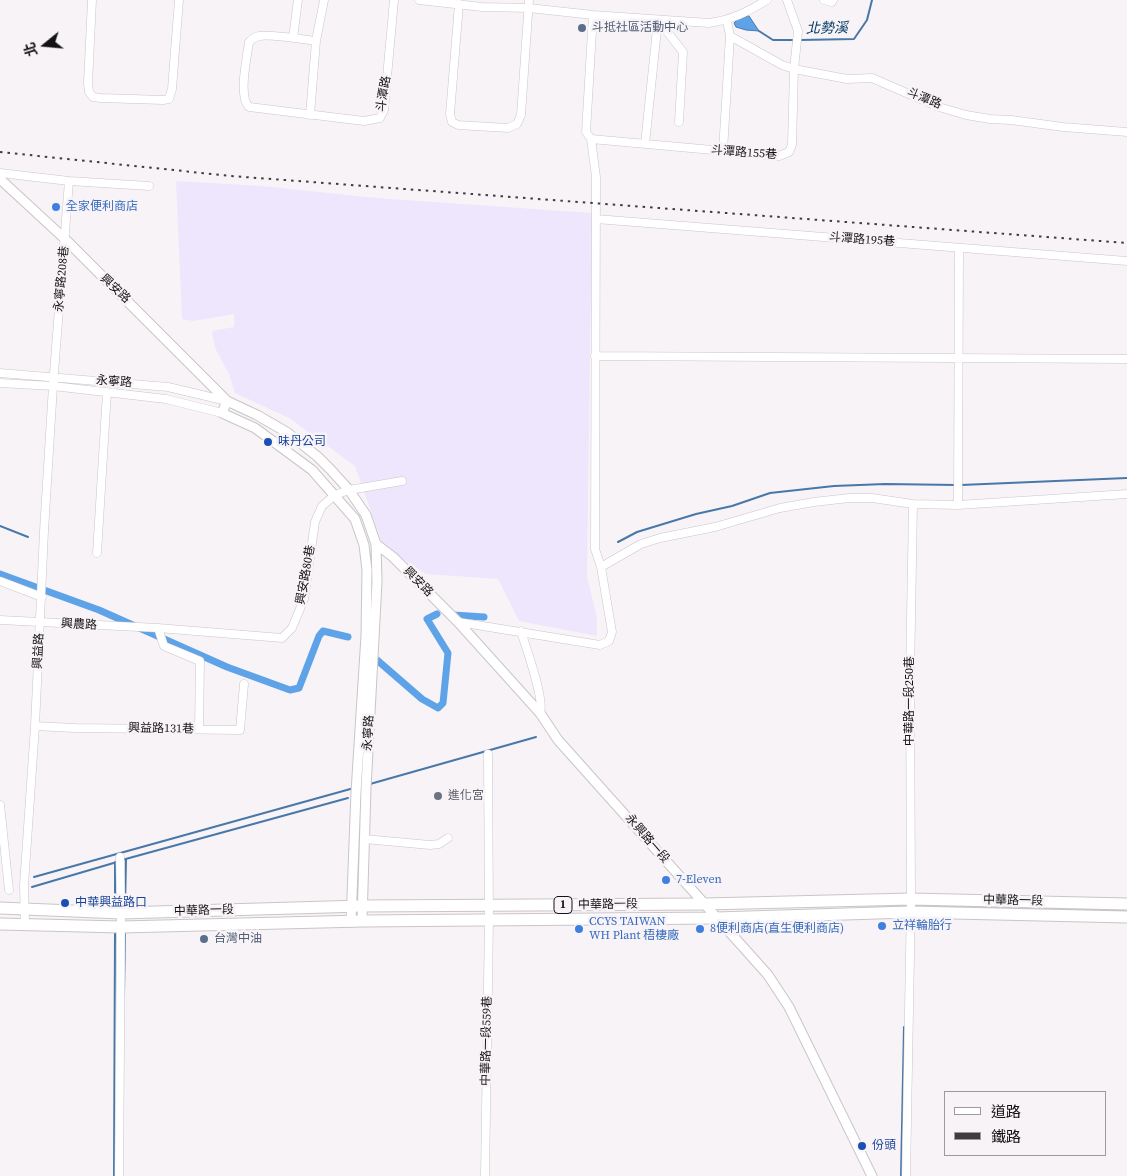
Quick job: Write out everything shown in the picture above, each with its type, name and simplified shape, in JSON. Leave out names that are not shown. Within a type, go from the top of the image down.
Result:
[{"type":"main road","name":"中華路一段","points":[[0,908],[121,913],[356,906],[705,904],[911,899],[1127,904]]},
{"type":"main road","name":"中華路一段","points":[[0,924],[121,927],[356,921],[716,918],[910,912],[1127,917]]},
{"type":"street","points":[[92,0],[89,92],[93,97],[101,98],[169,99],[172,89],[180,0]]},
{"type":"street","points":[[293,38],[298,0]]},
{"type":"street","points":[[316,41],[258,36],[249,42],[244,98],[249,107],[310,115],[316,41],[324,0]]},
{"type":"street","name":"斗潭路","points":[[310,115],[364,121],[380,118],[384,110],[394,0]]},
{"type":"street","points":[[424,0],[459,4],[529,4],[593,15],[709,23],[727,21],[767,0]]},
{"type":"street","points":[[787,0],[798,31],[794,70]]},
{"type":"street","points":[[824,0],[832,2],[833,0]]},
{"type":"street","points":[[459,4],[450,114],[452,122],[458,125],[508,128],[517,124],[521,115],[529,4]]},
{"type":"street","points":[[458,622],[600,645],[609,641],[612,632],[601,567],[595,549],[596,177],[592,140],[586,132],[593,15]]},
{"type":"street","points":[[658,20],[683,52],[679,122]]},
{"type":"street","points":[[645,144],[658,20]]},
{"type":"street","points":[[723,151],[730,36],[727,21]]},
{"type":"street","name":"斗潭路","points":[[730,36],[794,70],[847,79],[872,78],[939,106],[966,115],[990,120],[1011,120],[1063,127],[1127,132]]},
{"type":"street","name":"斗潭路155巷","points":[[592,140],[779,156],[789,152],[792,145],[794,70]]},
{"type":"street","points":[[0,173],[70,181],[149,186]]},
{"type":"street","name":"興安路","points":[[0,179],[66,239],[227,401],[257,415],[288,433],[318,457],[349,490],[366,515],[376,544],[393,557],[458,622]]},
{"type":"street","name":"永寧路208巷","points":[[54,377],[70,181]]},
{"type":"street","name":"斗潭路195巷","points":[[596,219],[1127,261]]},
{"type":"street","points":[[958,505],[959,248]]},
{"type":"street","points":[[596,356],[1127,359]]},
{"type":"street","name":"永寧路","points":[[0,373],[168,387],[227,401]]},
{"type":"street","name":"興益路","points":[[24,925],[23,909],[54,377]]},
{"type":"street","name":"永寧路","points":[[0,383],[53,386],[166,399],[222,413]]},
{"type":"street","points":[[97,553],[106,392]]},
{"type":"street","points":[[227,401],[222,413],[255,428],[312,470],[355,519],[364,546],[376,544]]},
{"type":"street","name":"興安路80巷","points":[[158,628],[282,638],[292,628],[304,599],[315,522],[322,506],[335,495],[349,490],[402,481]]},
{"type":"street","points":[[601,567],[641,544],[660,538],[716,527],[780,508],[814,502],[849,498],[872,498],[913,504],[958,505],[1127,494]]},
{"type":"street","name":"中華路一段250巷","points":[[906,1176],[911,899],[910,676],[913,504]]},
{"type":"street","name":"永寧路","points":[[356,906],[364,838],[377,591],[376,544]]},
{"type":"street","name":"永寧路","points":[[356,921],[366,636],[367,570],[364,546]]},
{"type":"street","points":[[0,581],[42,597]]},
{"type":"street","name":"興農路","points":[[0,620],[158,628]]},
{"type":"street","name":"永興路一段","points":[[458,622],[540,713],[558,740],[768,976],[785,1000],[872,1176]]},
{"type":"street","points":[[158,628],[164,646],[200,662],[200,729]]},
{"type":"street","points":[[521,631],[539,692],[542,708],[540,713]]},
{"type":"street","name":"興益路131巷","points":[[35,726],[240,730],[244,684]]},
{"type":"street","name":"中華路一段559巷","points":[[485,1176],[489,920],[488,754]]},
{"type":"street","points":[[0,805],[9,890]]},
{"type":"street","points":[[364,838],[439,844],[448,838]]},
{"type":"street","points":[[119,1176],[120,857]]},
{"type":"shaded area","points":[[176,181],[262,186],[376,198],[592,213],[587,577],[597,618],[597,636],[519,621],[498,579],[426,574],[383,546],[355,466],[289,418],[235,393],[229,374],[215,348],[212,331],[234,327],[234,314],[193,321],[182,319]]},
{"type":"water","points":[[749,16],[759,31],[736,27],[734,23],[737,20]]},
{"type":"waterway","name":"北勢溪","points":[[800,40],[854,39],[867,20],[872,0]]},
{"type":"waterway","name":"北勢溪","points":[[759,31],[773,40],[796,40]]},
{"type":"waterway","points":[[961,485],[1127,478]]},
{"type":"waterway","points":[[618,542],[637,532],[696,514],[732,506],[770,493],[834,486],[885,484],[957,485]]},
{"type":"waterway","points":[[0,526],[28,537]]},
{"type":"waterway","points":[[0,574],[99,610],[227,667],[290,690],[299,688],[319,636],[323,631],[348,637]]},
{"type":"waterway","points":[[377,660],[422,699],[438,708],[443,703],[448,653],[427,619],[437,614]]},
{"type":"waterway","points":[[453,615],[484,617]]},
{"type":"waterway","points":[[370,784],[536,737]]},
{"type":"waterway","points":[[34,877],[354,788]]},
{"type":"waterway","points":[[122,860],[348,798]]},
{"type":"waterway","points":[[125,909],[126,859]]},
{"type":"waterway","points":[[115,862],[115,910]]},
{"type":"waterway","points":[[32,887],[117,862]]},
{"type":"waterway","points":[[114,1176],[115,932]]},
{"type":"waterway","points":[[124,994],[125,932]]},
{"type":"waterway","points":[[901,1176],[904,1027]]},
{"type":"railway","points":[[0,152],[231,176],[1127,243]]},
{"type":"place","name":"斗抵社區活動中心","points":[[582,28]]},
{"type":"place","name":"全家便利商店","points":[[56,207]]},
{"type":"place","name":"味丹公司","points":[[268,442]]},
{"type":"place","name":"進化宮","points":[[438,796]]},
{"type":"place","name":"7-Eleven","points":[[666,880]]},
{"type":"place","name":"中華興益路口","points":[[65,903]]},
{"type":"place","name":"立祥輪胎行","points":[[882,926]]},
{"type":"place","name":"CCYS TAIWAN WH Plant 梧棲廠","points":[[579,929]]},
{"type":"place","name":"8便利商店(直生便利商店)","points":[[700,929]]},
{"type":"place","name":"台灣中油","points":[[204,939]]},
{"type":"place","name":"份頭","points":[[862,1146]]}]
